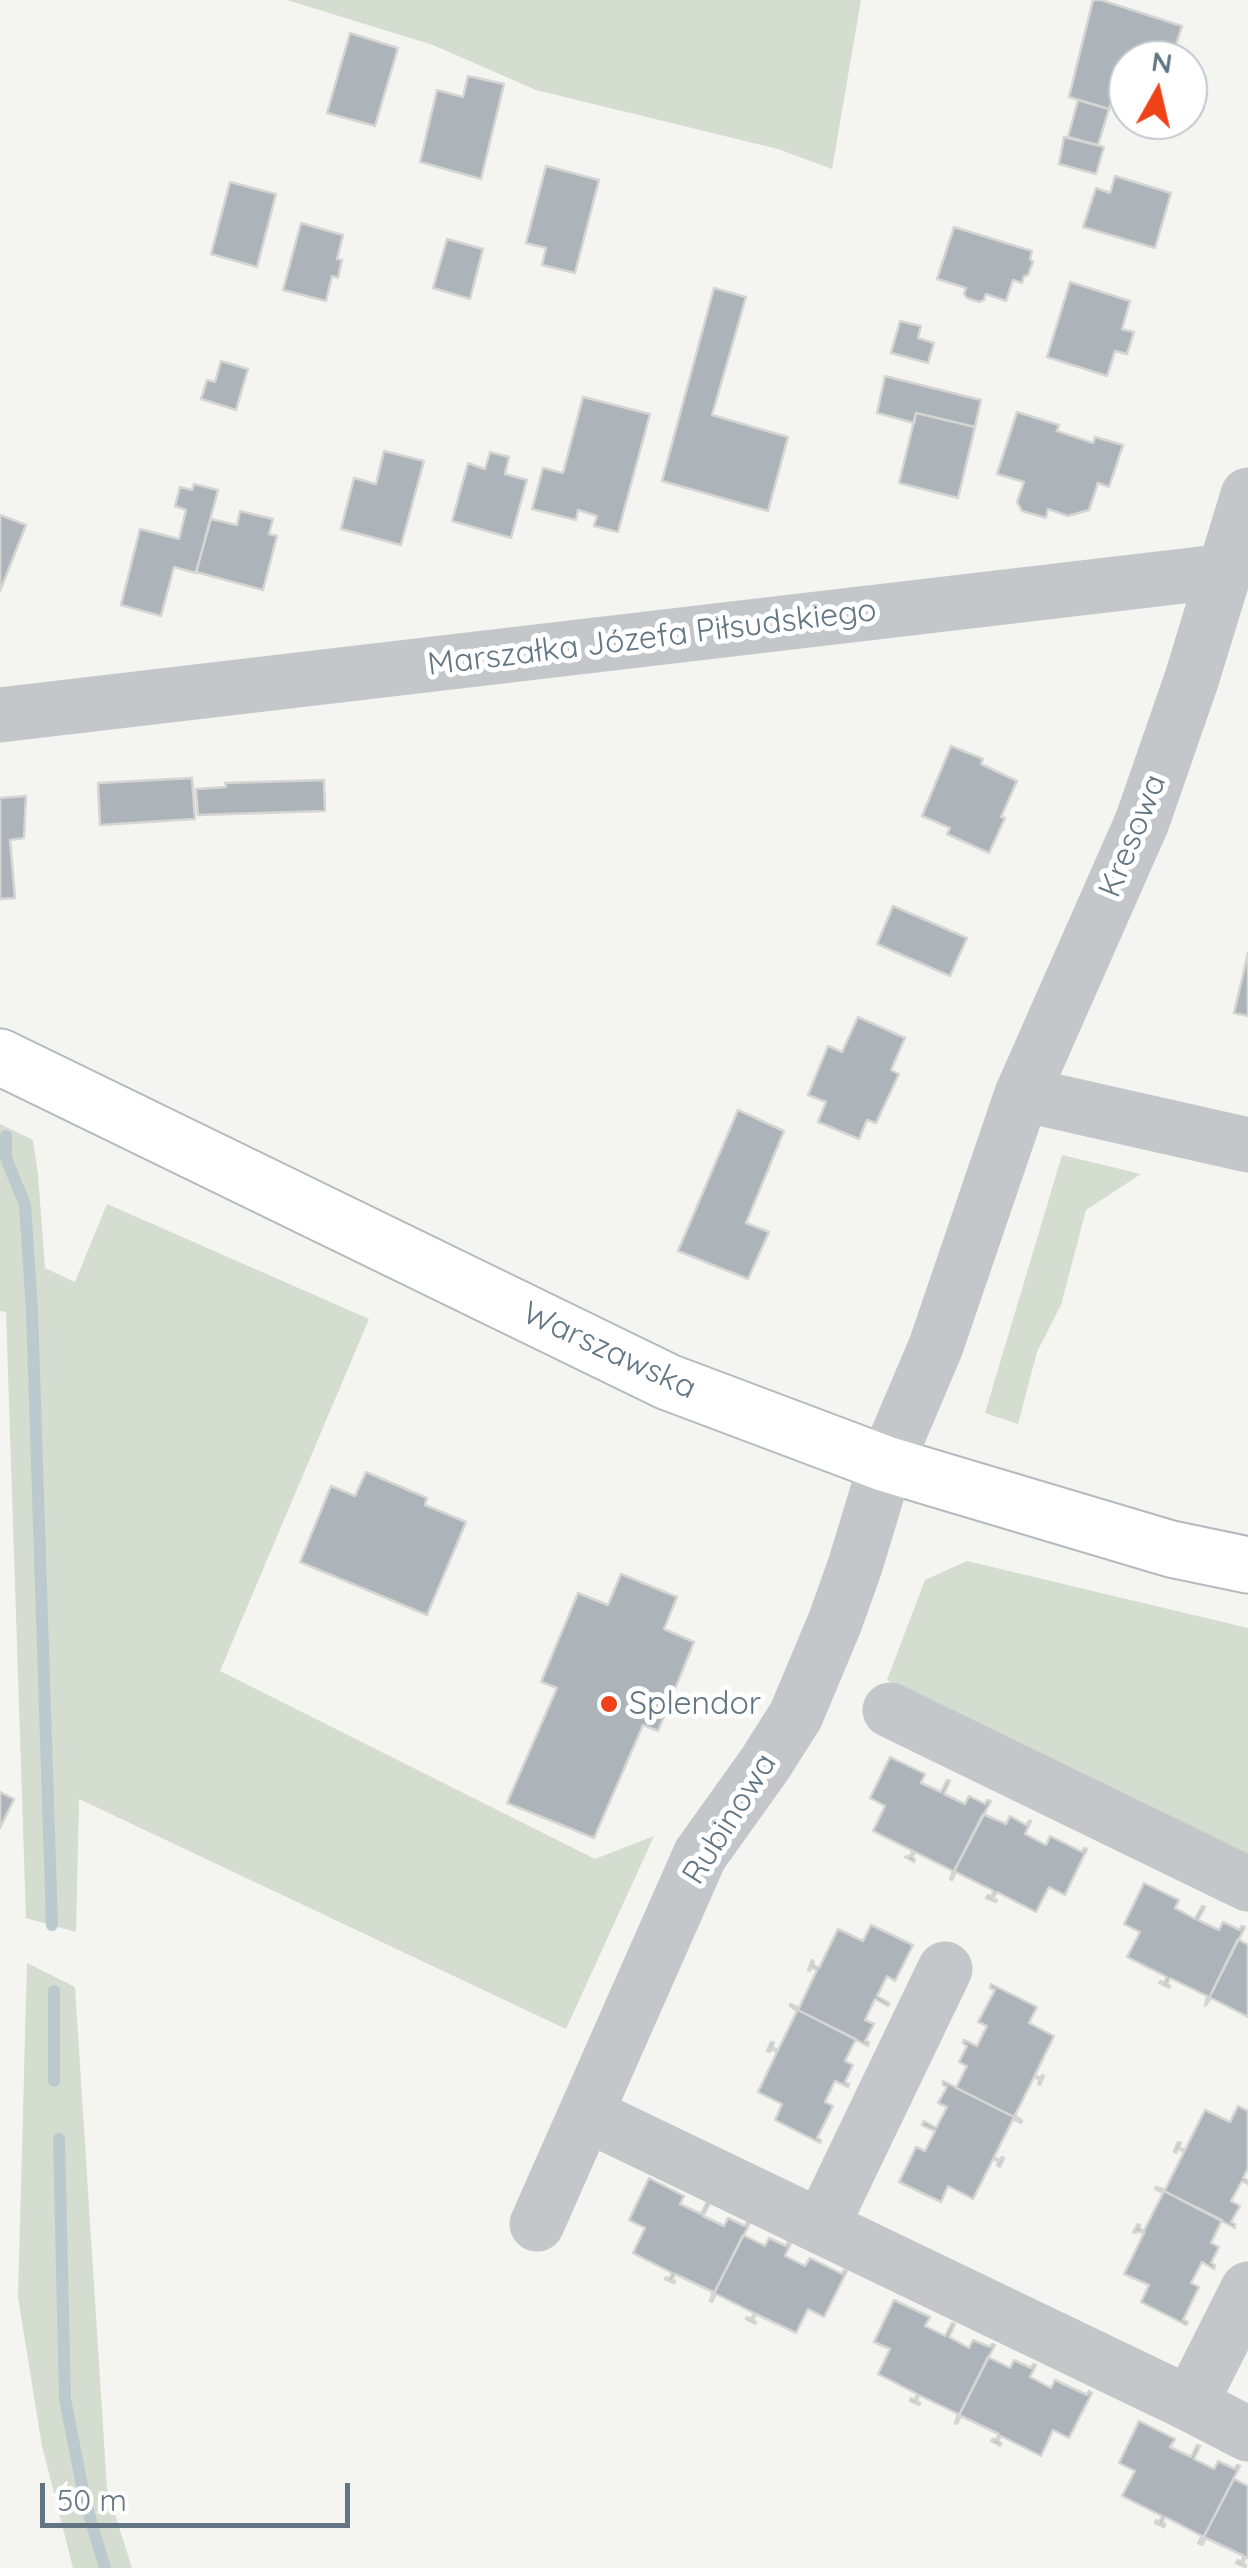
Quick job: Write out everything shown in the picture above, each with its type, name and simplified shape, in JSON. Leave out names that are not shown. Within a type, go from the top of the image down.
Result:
[{"type":"main road","name":"Warszawska","points":[[0,1057],[668,1382],[886,1464],[1171,1549],[1248,1565]]},
{"type":"street","points":[[1226,571],[1248,494]]},
{"type":"street","name":"Marszałka Józefa Piłsudskiego","points":[[0,715],[1226,571]]},
{"type":"street","name":"Kresowa","points":[[886,1464],[936,1346],[1022,1094],[1142,822],[1226,571]]},
{"type":"street","points":[[1022,1094],[1248,1146]]},
{"type":"street","name":"Rubinowa","points":[[537,2224],[700,1856],[796,1715],[855,1566],[886,1464]]},
{"type":"street","points":[[890,1710],[1248,1884]]},
{"type":"street","points":[[821,2227],[945,1969]]},
{"type":"street","points":[[586,2114],[1248,2434]]},
{"type":"street","points":[[1190,2404],[1248,2289]]},
{"type":"shaded area","points":[[287,0],[861,0],[832,169],[778,149],[536,90],[433,45]]},
{"type":"shaded area","points":[[0,1124],[33,1140],[45,1268],[75,1282],[107,1204],[369,1319],[220,1671],[595,1859],[654,1836],[566,2029],[79,1799],[76,1932],[26,1918],[6,1312],[0,1311]]},
{"type":"shaded area","points":[[1062,1155],[1141,1174],[1086,1210],[1061,1305],[1037,1352],[1018,1424],[985,1413]]},
{"type":"shaded area","points":[[967,1561],[1248,1628],[1248,1860],[887,1680],[925,1580]]},
{"type":"shaded area","points":[[27,1963],[75,1987],[107,2489],[132,2568],[73,2568],[42,2446],[18,2297]]},
{"type":"building","points":[[1093,0],[1182,26],[1177,40],[1108,40],[1108,109],[1069,97]]},
{"type":"building","points":[[350,33],[398,48],[375,126],[327,113]]},
{"type":"building","points":[[468,76],[504,84],[481,179],[420,162],[437,90],[463,97]]},
{"type":"building","points":[[1078,100],[1108,109],[1098,145],[1068,137]]},
{"type":"building","points":[[1064,137],[1104,147],[1096,174],[1059,164]]},
{"type":"building","points":[[546,166],[599,180],[575,273],[542,265],[546,248],[526,243]]},
{"type":"building","points":[[1115,176],[1171,193],[1155,248],[1083,227],[1096,188],[1110,193]]},
{"type":"building","points":[[230,182],[276,194],[257,267],[211,254]]},
{"type":"building","points":[[301,223],[343,235],[337,259],[342,260],[338,278],[332,276],[326,301],[283,290]]},
{"type":"building","points":[[954,227],[1032,251],[1028,275],[1022,283],[1013,280],[1006,301],[986,294],[979,302],[967,298],[966,288],[937,279]]},
{"type":"building","points":[[447,239],[483,249],[470,299],[433,288]]},
{"type":"building","points":[[1070,282],[1130,301],[1122,329],[1134,332],[1127,354],[1115,351],[1107,376],[1047,357]]},
{"type":"building","points":[[714,288],[746,297],[712,415],[788,437],[768,511],[662,481]]},
{"type":"building","points":[[900,321],[921,326],[918,338],[934,343],[928,363],[891,353]]},
{"type":"building","points":[[221,361],[248,369],[236,410],[201,399],[207,380],[215,382]]},
{"type":"building","points":[[885,376],[981,400],[975,427],[916,413],[914,423],[877,413]]},
{"type":"building","points":[[583,397],[650,414],[618,532],[594,526],[597,516],[578,510],[576,520],[532,509],[543,468],[563,473]]},
{"type":"building","points":[[1017,412],[1059,425],[1057,431],[1093,443],[1095,437],[1123,445],[1109,487],[1098,483],[1089,510],[1068,516],[1048,509],[1046,518],[1022,511],[1017,502],[1024,482],[997,474]]},
{"type":"building","points":[[916,413],[975,427],[958,498],[899,483]]},
{"type":"building","points":[[384,451],[424,461],[401,545],[341,529],[354,478],[376,484]]},
{"type":"building","points":[[490,452],[509,457],[505,474],[527,480],[511,538],[452,521],[468,463],[485,469]]},
{"type":"building","points":[[194,484],[218,490],[196,573],[174,567],[161,616],[121,605],[140,529],[179,539],[186,510],[175,506],[180,487],[192,490]]},
{"type":"building","points":[[240,511],[273,519],[269,534],[277,536],[263,590],[196,572],[211,519],[237,525]]},
{"type":"building","points":[[0,515],[26,525],[0,591]]},
{"type":"building","points":[[951,746],[983,759],[981,764],[1017,781],[989,853],[947,834],[950,828],[922,816]]},
{"type":"building","points":[[192,778],[195,819],[100,825],[98,783]]},
{"type":"building","points":[[324,780],[325,811],[198,815],[196,789],[226,787],[225,783]]},
{"type":"building","points":[[26,796],[24,838],[10,840],[15,898],[0,899],[0,798]]},
{"type":"building","points":[[893,906],[967,938],[950,976],[877,944]]},
{"type":"building","points":[[1248,953],[1248,1016],[1234,1013]]},
{"type":"building","points":[[858,1017],[905,1038],[891,1070],[899,1074],[876,1123],[867,1120],[859,1139],[818,1122],[826,1102],[808,1095],[828,1046],[842,1052]]},
{"type":"building","points":[[738,1110],[784,1131],[746,1223],[769,1232],[748,1279],[678,1251]]},
{"type":"building","points":[[366,1472],[427,1498],[425,1505],[466,1522],[427,1615],[300,1562],[331,1486],[355,1496]]},
{"type":"building","name":"Splendor","points":[[621,1574],[677,1597],[664,1629],[694,1642],[658,1731],[643,1725],[594,1838],[507,1803],[557,1688],[541,1682],[578,1593],[608,1605]]},
{"type":"building","points":[[890,1757],[925,1774],[921,1783],[941,1792],[950,1781],[944,1794],[965,1804],[969,1796],[985,1804],[991,1801],[950,1879],[953,1871],[915,1852],[914,1862],[905,1857],[913,1851],[873,1831],[885,1806],[870,1798]]},
{"type":"building","points":[[0,1792],[14,1799],[0,1828]]},
{"type":"building","points":[[983,1814],[1006,1824],[1010,1816],[1026,1825],[1031,1821],[1025,1834],[1046,1845],[1050,1836],[1082,1852],[1087,1849],[1065,1895],[1049,1887],[1036,1912],[997,1892],[993,1898],[996,1902],[986,1898],[994,1891],[956,1872],[950,1879]]},
{"type":"building","points":[[1144,1883],[1179,1900],[1175,1908],[1195,1919],[1205,1907],[1198,1920],[1219,1930],[1223,1922],[1240,1930],[1245,1927],[1205,2006],[1207,1996],[1170,1978],[1169,1988],[1159,1983],[1167,1977],[1127,1957],[1140,1932],[1124,1924]]},
{"type":"building","points":[[871,1925],[913,1945],[895,1981],[887,1976],[877,1996],[888,2006],[875,1999],[865,2020],[874,2024],[865,2041],[868,2046],[790,2004],[799,2008],[817,1970],[808,1970],[812,1960],[819,1968],[838,1929],[863,1941]]},
{"type":"building","points":[[1238,1939],[1248,1945],[1248,2017],[1211,1998],[1205,2006]]},
{"type":"building","points":[[991,1984],[1037,2007],[1029,2023],[1054,2036],[1035,2075],[1044,2076],[1040,2085],[1034,2077],[1015,2115],[1022,2121],[956,2088],[967,2066],[959,2062],[967,2046],[964,2040],[977,2046],[987,2026],[978,2022],[995,1990],[990,1988]]},
{"type":"building","points":[[790,2006],[856,2039],[845,2061],[853,2065],[845,2082],[848,2087],[835,2081],[825,2102],[833,2106],[817,2138],[820,2143],[775,2120],[782,2104],[758,2092],[777,2052],[767,2051],[771,2042],[778,2050],[797,2011]]},
{"type":"building","points":[[943,2081],[1022,2121],[1013,2119],[994,2157],[1004,2158],[1000,2167],[993,2159],[973,2199],[948,2186],[941,2202],[899,2182],[916,2147],[925,2151],[935,2131],[922,2125],[924,2121],[936,2128],[947,2107],[938,2103],[947,2087]]},
{"type":"building","points":[[1238,2106],[1248,2111],[1248,2168],[1243,2178],[1248,2184],[1242,2181],[1231,2201],[1240,2206],[1231,2222],[1235,2228],[1156,2187],[1165,2190],[1184,2152],[1174,2151],[1178,2142],[1185,2150],[1205,2110],[1230,2122]]},
{"type":"building","points":[[649,2178],[684,2196],[680,2204],[701,2214],[710,2203],[703,2216],[724,2226],[728,2218],[745,2226],[750,2223],[710,2301],[713,2292],[675,2274],[674,2283],[665,2279],[672,2273],[633,2253],[645,2228],[629,2220]]},
{"type":"building","points":[[1156,2187],[1222,2220],[1211,2243],[1219,2247],[1211,2263],[1214,2269],[1202,2262],[1191,2283],[1199,2287],[1183,2320],[1188,2322],[1186,2325],[1141,2302],[1149,2285],[1124,2274],[1144,2233],[1133,2232],[1138,2224],[1144,2231],[1163,2193]]},
{"type":"building","points":[[743,2235],[765,2246],[769,2238],[786,2246],[791,2243],[785,2256],[805,2266],[810,2258],[842,2274],[847,2271],[824,2317],[808,2309],[796,2333],[756,2314],[755,2324],[746,2319],[754,2313],[716,2294],[710,2301]]},
{"type":"building","points":[[894,2300],[930,2317],[925,2326],[945,2336],[955,2324],[949,2337],[969,2348],[973,2340],[990,2347],[995,2345],[955,2423],[958,2414],[919,2395],[919,2405],[910,2401],[917,2394],[878,2374],[890,2349],[874,2342]]},
{"type":"building","points":[[988,2357],[1010,2368],[1014,2360],[1031,2368],[1036,2365],[1030,2377],[1051,2388],[1055,2380],[1087,2395],[1092,2393],[1069,2438],[1053,2430],[1041,2456],[1001,2436],[1000,2446],[991,2441],[999,2434],[961,2416],[955,2423]]},
{"type":"building","points":[[1139,2421],[1175,2439],[1170,2447],[1191,2457],[1200,2446],[1194,2459],[1214,2469],[1218,2461],[1235,2469],[1240,2466],[1200,2544],[1202,2536],[1165,2517],[1164,2527],[1155,2523],[1162,2516],[1122,2496],[1135,2471],[1119,2463]]},
{"type":"building","points":[[1234,2479],[1248,2486],[1245,2567],[1236,2563],[1244,2556],[1206,2538],[1200,2544]]},
{"type":"waterway","points":[[6,1136],[6,1158],[25,1205],[32,1310],[52,1925]]},
{"type":"waterway","points":[[54,1991],[54,2081]]},
{"type":"waterway","points":[[59,2139],[65,2399],[85,2501],[105,2568]]},
{"type":"place","name":"Splendor","points":[[609,1704]]}]
